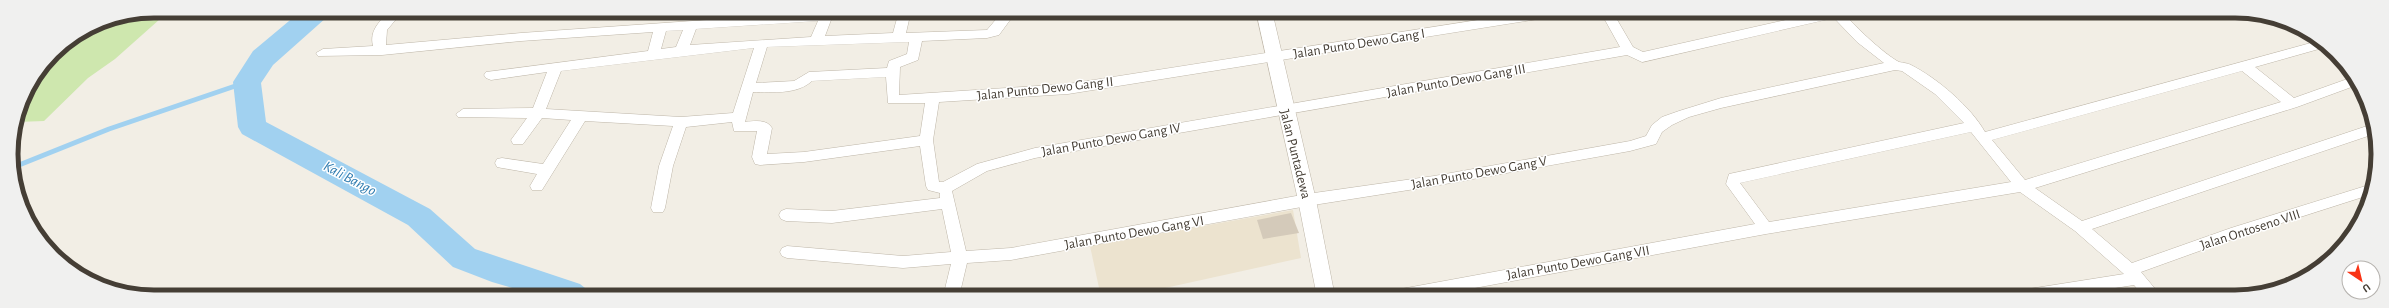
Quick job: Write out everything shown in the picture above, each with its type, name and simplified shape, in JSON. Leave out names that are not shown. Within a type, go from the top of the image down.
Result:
[{"type":"street","points":[[382,51],[377,40],[378,34],[391,18]]},
{"type":"street","points":[[323,53],[382,51],[521,37],[792,18]]},
{"type":"street","points":[[816,41],[825,20],[823,18]]},
{"type":"street","points":[[898,37],[903,18]]},
{"type":"street","points":[[491,75],[681,52],[762,44],[987,34],[994,32],[1005,18]]},
{"type":"street","name":"Jalan Puntadewa","points":[[1266,18],[1285,110],[1307,200],[1325,290]]},
{"type":"street","name":"Jalan Punto Dewo Gang I","points":[[1274,57],[1519,18]]},
{"type":"street","points":[[1610,18],[1628,50],[1637,56],[1648,57],[1810,18]]},
{"type":"street","points":[[1841,18],[1862,39],[1895,65],[1906,68],[1940,91],[1979,132],[2022,186],[2080,227],[2133,274],[2148,290]]},
{"type":"street","points":[[681,52],[691,25]]},
{"type":"street","points":[[653,56],[660,27]]},
{"type":"street","points":[[747,88],[794,86],[802,84],[809,78],[822,76],[893,72],[894,64],[913,57],[916,36]]},
{"type":"street","points":[[762,44],[738,117],[739,127],[761,126],[766,128],[759,157],[760,160],[804,157],[926,140]]},
{"type":"street","points":[[1766,228],[1733,184],[1734,178],[1979,132],[2245,66],[2317,45]]},
{"type":"street","name":"Jalan Punto Dewo Gang III","points":[[1285,110],[1628,50]]},
{"type":"street","name":"Jalan Punto Dewo Gang II","points":[[893,72],[891,97],[893,100],[1068,89],[1274,57]]},
{"type":"street","name":"Jalan Punto Dewo Gang V","points":[[1307,200],[1434,181],[1651,140],[1657,129],[1667,121],[1692,111],[1722,102],[1895,65]]},
{"type":"street","points":[[2245,66],[2292,104]]},
{"type":"street","points":[[518,140],[538,113],[556,67]]},
{"type":"street","name":"Jalan Punto Dewo Gang VII","points":[[1428,290],[1766,228],[2022,186],[2292,104],[2351,83]]},
{"type":"street","points":[[933,98],[926,140],[933,186],[946,195],[955,229],[960,259],[953,290]]},
{"type":"street","name":"Jalan Punto Dewo Gang IV","points":[[946,195],[976,169],[1001,160],[1114,138],[1285,110]]},
{"type":"street","points":[[463,114],[538,113],[681,122],[738,117]]},
{"type":"street","points":[[536,186],[581,116]]},
{"type":"street","points":[[658,208],[666,166],[681,122]]},
{"type":"street","points":[[2080,227],[2369,130]]},
{"type":"street","points":[[502,164],[547,170]]},
{"type":"street","name":"Jalan Ontoseno VIII","points":[[2052,290],[2133,274],[2236,232],[2366,191]]},
{"type":"street","points":[[786,216],[832,217],[946,195]]},
{"type":"street","name":"Jalan Punto Dewo Gang VI","points":[[787,252],[838,258],[904,262],[1011,254],[1307,200]]},
{"type":"shaded area","points":[[1293,210],[1301,258],[1156,290],[1099,290],[1090,246]]},
{"type":"green space","points":[[145,18],[161,18],[115,59],[88,78],[44,121],[22,122],[28,102],[41,78],[52,64],[71,46],[102,28],[127,21]]},
{"type":"building","points":[[1291,213],[1299,233],[1263,239],[1257,220]]},
{"type":"waterway","name":"Kali Bango","points":[[310,18],[263,58],[247,82],[252,127],[311,160],[389,199],[419,217],[464,258],[492,269],[529,278],[561,290]]},
{"type":"waterway","points":[[19,165],[109,129],[247,82]]}]
